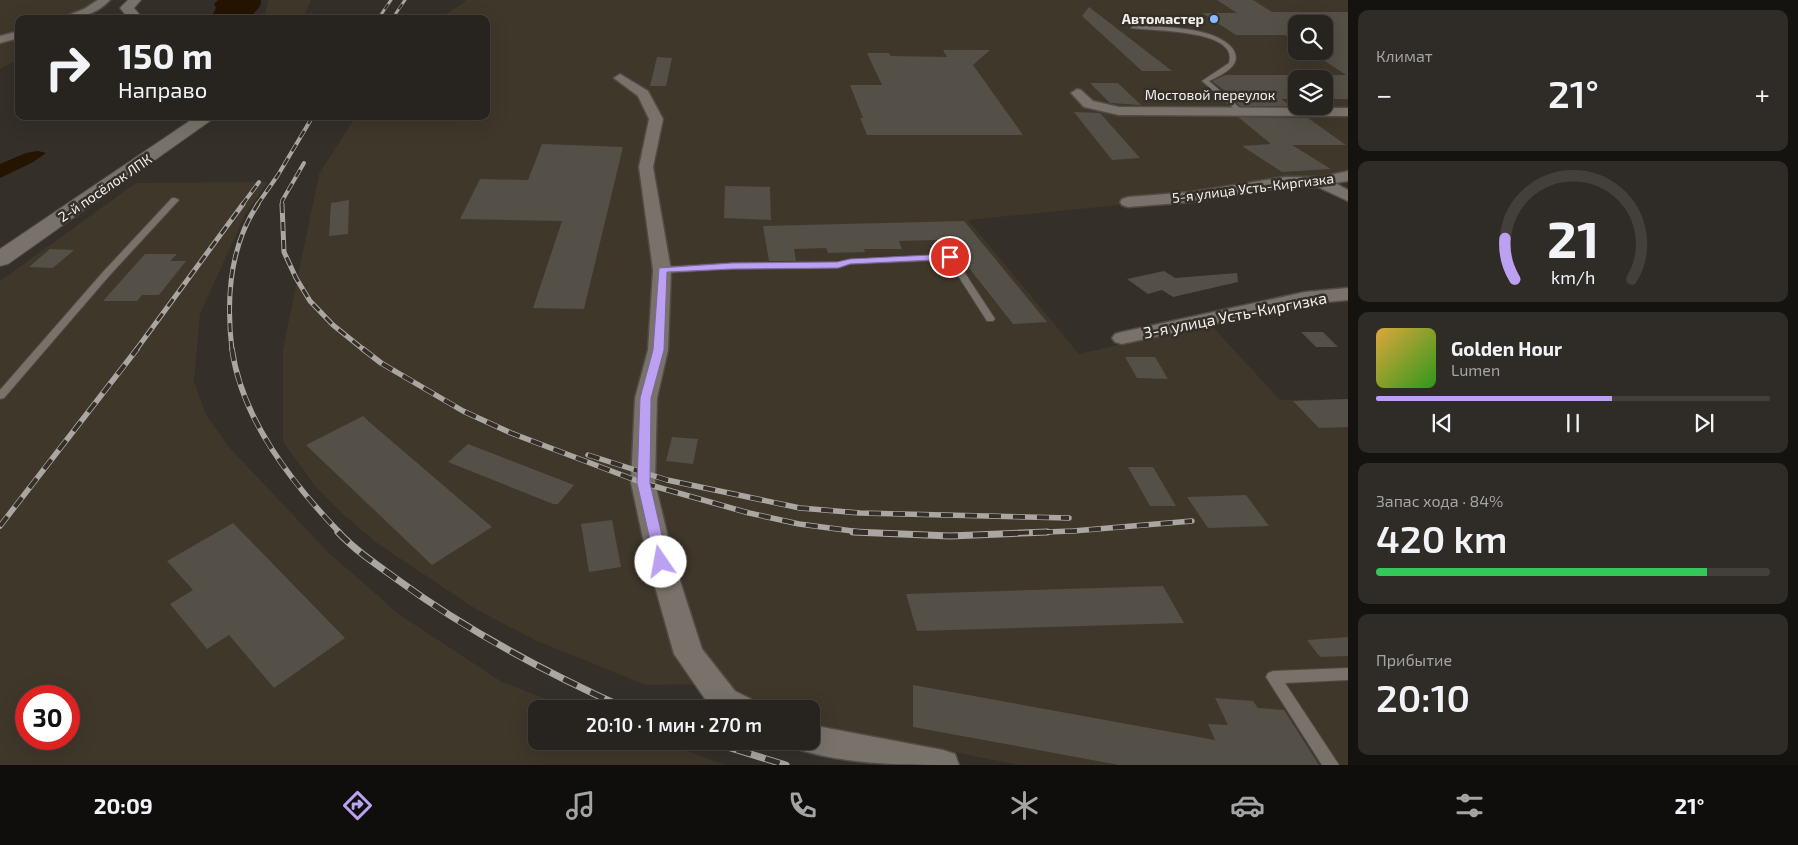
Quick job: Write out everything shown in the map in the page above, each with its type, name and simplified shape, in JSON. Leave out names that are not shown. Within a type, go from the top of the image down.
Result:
[{"type":"street","points":[[76,15],[88,11],[105,0]]},
{"type":"street","points":[[133,15],[127,8],[135,0]]},
{"type":"street","points":[[0,40],[15,35]]},
{"type":"street","points":[[620,78],[643,94],[656,119],[646,167],[662,270],[658,350],[646,398],[643,483],[661,562],[689,654],[723,700]]},
{"type":"street","name":"Мостовой переулок","points":[[1077,93],[1089,104],[1119,111],[1348,112]]},
{"type":"street","name":"2-й посёлок ЛПК","points":[[0,259],[203,120]]},
{"type":"street","name":"5-я улица Усть-Киргизка","points":[[1128,202],[1191,197],[1285,182],[1321,182],[1348,176]]},
{"type":"street","points":[[1321,182],[1348,196]]},
{"type":"street","name":"3-я улица Усть-Киргизка","points":[[1122,338],[1305,298],[1348,294]]},
{"type":"street","points":[[820,742],[943,765]]},
{"type":"lane","points":[[1133,27],[1201,33],[1212,36],[1227,46],[1234,58],[1231,64],[1205,81],[1240,111]]},
{"type":"lane","points":[[0,396],[106,274],[175,200]]},
{"type":"lane","points":[[662,270],[732,266],[838,265],[850,262],[950,257],[990,318]]},
{"type":"lane","points":[[1330,765],[1273,677],[1348,674]]},
{"type":"shaded area","points":[[0,0],[103,0],[91,15],[15,15],[15,61],[0,69]]},
{"type":"shaded area","points":[[218,0],[261,0],[255,15],[211,15],[216,8],[214,4]]},
{"type":"shaded area","points":[[268,0],[311,0],[305,15],[265,15]]},
{"type":"shaded area","points":[[467,0],[1348,0],[1348,173],[1316,180],[1129,204],[968,220],[1079,354],[1210,324],[1280,400],[1348,399],[1348,765],[1019,765],[820,726],[820,700],[755,700],[726,684],[646,685],[537,641],[479,611],[377,543],[344,515],[315,486],[283,442],[283,349],[319,174],[353,120],[490,120],[490,15],[445,15]]},
{"type":"shaded area","points":[[38,151],[46,153],[33,162],[0,178],[0,164],[26,153]]},
{"type":"shaded area","points":[[268,182],[246,213],[200,314],[194,381],[206,415],[228,446],[328,552],[400,615],[502,682],[549,700],[528,700],[528,750],[685,750],[725,765],[0,765],[0,281],[136,183]]},
{"type":"building","points":[[1217,0],[1253,0],[1272,12],[1348,12],[1348,99],[1333,99],[1333,75],[1346,75],[1324,60],[1333,60],[1333,15],[1288,15],[1288,37],[1285,35],[1236,35],[1202,13],[1237,13]]},
{"type":"building","points":[[1089,7],[1172,71],[1142,71],[1082,16]]},
{"type":"building","points":[[943,50],[990,50],[973,65],[1023,135],[867,135],[860,118],[863,118],[850,85],[882,85],[867,53],[889,53],[891,56],[947,57]]},
{"type":"building","points":[[657,57],[672,58],[666,86],[650,86]]},
{"type":"building","points":[[1225,75],[1288,75],[1288,99],[1281,99],[1288,106],[1240,106],[1236,102],[1239,102],[1212,81]]},
{"type":"building","points":[[1090,83],[1118,83],[1141,105],[1110,103]]},
{"type":"building","points":[[1074,112],[1100,113],[1140,158],[1112,160]]},
{"type":"building","points":[[1238,117],[1308,118],[1346,145],[1292,145],[1331,169],[1282,172],[1242,146],[1271,144]]},
{"type":"building","points":[[542,144],[623,147],[584,309],[533,308],[562,221],[460,219],[480,179],[528,180]]},
{"type":"building","points":[[725,186],[770,187],[771,220],[724,218]]},
{"type":"building","points":[[349,200],[348,234],[329,236],[331,203]]},
{"type":"building","points":[[964,221],[1047,322],[1013,324],[955,250],[944,249],[939,240],[899,241],[902,249],[864,249],[865,252],[828,253],[826,248],[794,249],[796,261],[769,261],[763,226]]},
{"type":"building","points":[[50,249],[74,250],[53,268],[29,267]]},
{"type":"building","points":[[145,254],[177,254],[170,261],[186,261],[159,295],[142,295],[137,301],[103,301]]},
{"type":"building","points":[[1164,271],[1175,278],[1237,273],[1238,282],[1173,297],[1162,290],[1148,294],[1127,279]]},
{"type":"building","points":[[1301,332],[1323,332],[1338,347],[1316,347]]},
{"type":"building","points":[[1125,357],[1155,357],[1168,379],[1137,378]]},
{"type":"building","points":[[1348,399],[1348,427],[1319,428],[1293,401]]},
{"type":"building","points":[[363,416],[492,527],[432,565],[306,445]]},
{"type":"building","points":[[672,437],[698,439],[693,464],[666,461]]},
{"type":"building","points":[[468,444],[574,485],[558,504],[553,504],[448,462]]},
{"type":"building","points":[[1128,467],[1153,467],[1176,506],[1150,506]]},
{"type":"building","points":[[1246,495],[1269,526],[1208,528],[1187,497]]},
{"type":"building","points":[[612,520],[621,567],[589,572],[581,524]]},
{"type":"building","points":[[233,523],[345,638],[274,688],[229,635],[207,649],[170,604],[193,590],[167,561]]},
{"type":"building","points":[[1163,586],[1184,623],[917,631],[906,594]]},
{"type":"building","points":[[1348,637],[1348,656],[1320,657],[1307,640]]},
{"type":"building","points":[[913,685],[1215,740],[1208,724],[1228,725],[1215,698],[1253,701],[1258,708],[1284,710],[1319,765],[1119,765],[913,727]]},
{"type":"railway","points":[[381,15],[391,0]]},
{"type":"railway","points":[[395,15],[405,0]]},
{"type":"railway","points":[[257,205],[278,175],[311,120]]},
{"type":"railway","points":[[282,204],[304,163]]},
{"type":"railway","points":[[242,205],[259,182]]},
{"type":"railway","points":[[136,350],[243,204]]},
{"type":"railway","points":[[232,350],[229,312],[235,256],[248,221],[258,204]]},
{"type":"railway","points":[[282,204],[284,252],[296,278],[310,301],[333,325],[364,350]]},
{"type":"railway","points":[[0,526],[137,349]]},
{"type":"railway","points":[[232,349],[246,401],[272,449],[287,472],[340,533]]},
{"type":"railway","points":[[363,349],[381,363],[463,411],[511,433],[643,483],[749,513],[799,524],[864,532]]},
{"type":"railway","points":[[588,455],[667,480],[800,508],[860,513],[1069,518]]},
{"type":"railway","points":[[1017,533],[1073,531],[1192,521]]},
{"type":"railway","points":[[338,532],[375,563],[452,617],[538,666],[608,700]]},
{"type":"railway","points":[[853,532],[864,532]]},
{"type":"railway","points":[[864,532],[950,536],[1047,532]]},
{"type":"railway","points":[[864,532],[868,533]]},
{"type":"railway","points":[[737,750],[786,765]]},
{"type":"place","name":"Автомастер","points":[[1214,19]]},
{"type":"route","points":[[661,562],[643,483],[646,398],[658,350],[662,270],[732,266],[838,265],[850,262],[950,257]]}]
